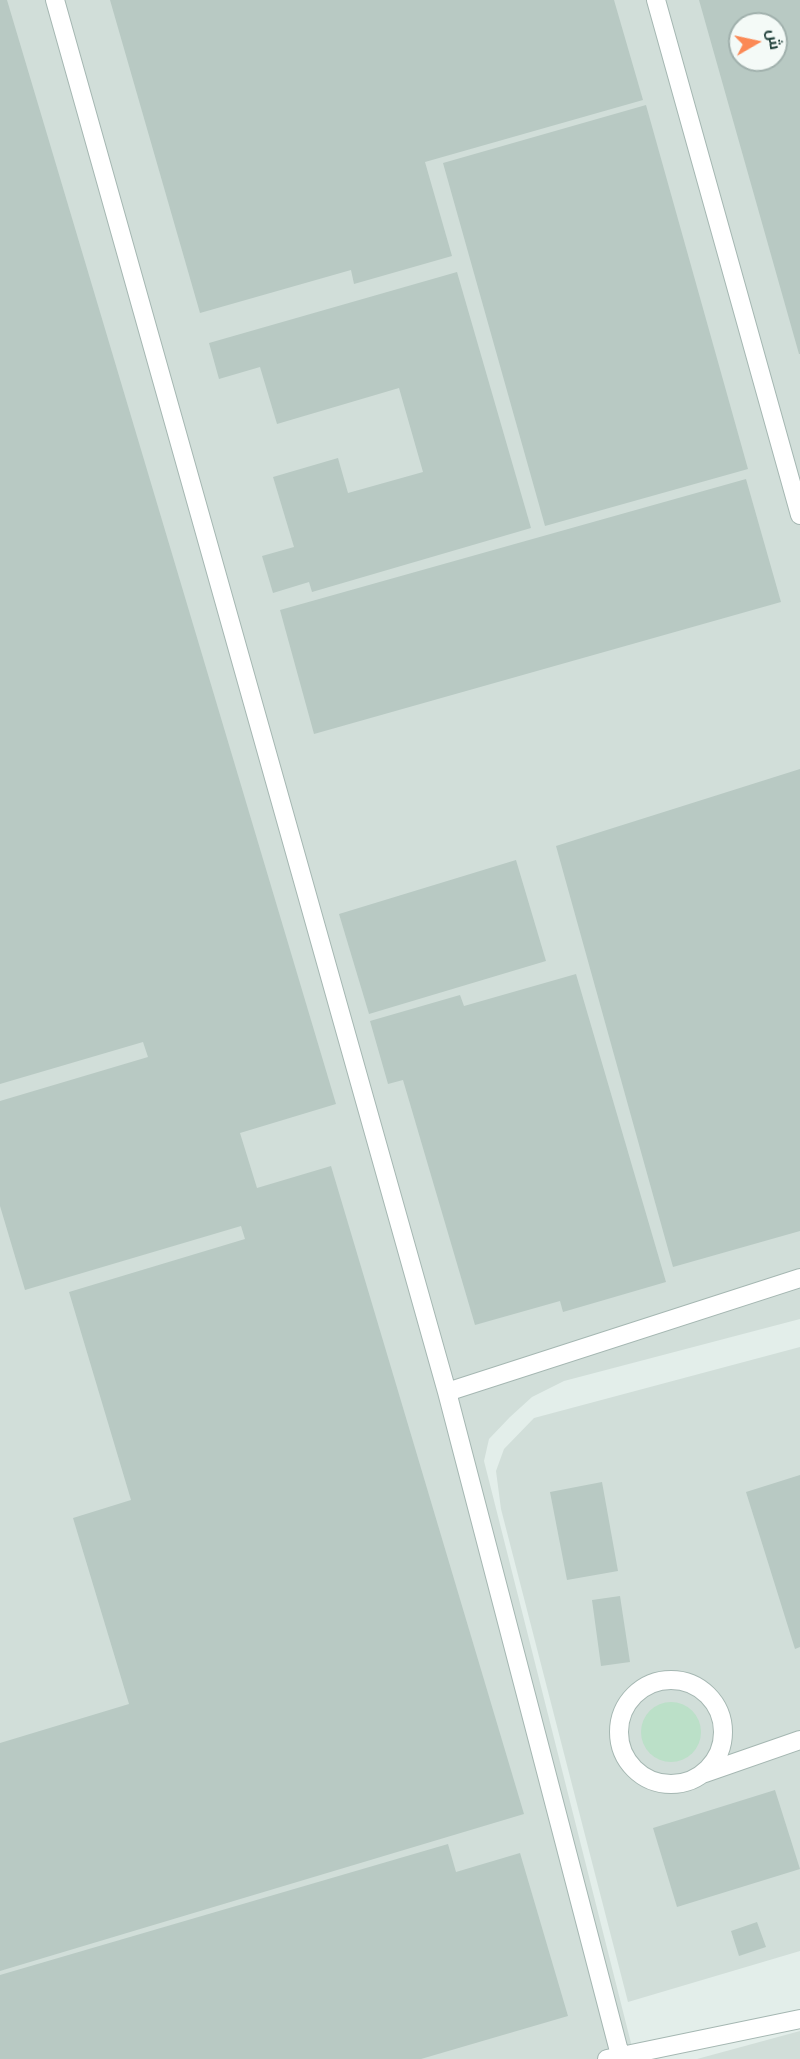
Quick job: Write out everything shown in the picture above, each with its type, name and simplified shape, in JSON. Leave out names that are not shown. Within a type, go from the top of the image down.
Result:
[{"type":"street","points":[[55,0],[447,1392],[614,2057],[800,2019]]},
{"type":"street","points":[[656,0],[800,515]]},
{"type":"street","points":[[447,1392],[800,1278]]},
{"type":"street","points":[[705,1773],[718,1756],[724,1737],[721,1717],[711,1698],[696,1685],[676,1679],[655,1682],[638,1691],[625,1708],[619,1727],[621,1748],[631,1766],[647,1779],[667,1785],[687,1782],[705,1773],[800,1740]]},
{"type":"shaded area","points":[[0,0],[800,0],[800,1319],[564,1381],[532,1397],[510,1417],[489,1439],[484,1461],[635,2059],[0,2059]]},
{"type":"shaded area","points":[[800,1347],[800,1951],[628,2002],[501,1509],[496,1471],[504,1449],[534,1418]]},
{"type":"shaded area","points":[[800,2031],[800,2059],[697,2059]]},
{"type":"green space","points":[[671,1702],[688,1707],[696,1715],[701,1732],[696,1749],[688,1757],[671,1762],[654,1757],[646,1749],[641,1732],[646,1715],[654,1707]]},
{"type":"building","points":[[0,0],[7,0],[336,1104],[240,1133],[257,1188],[331,1166],[524,1814],[0,1971],[0,1743],[129,1704],[73,1518],[131,1500],[69,1292],[245,1239],[241,1226],[25,1290],[0,1206],[0,1101],[148,1057],[143,1042],[0,1084]]},
{"type":"building","points":[[110,0],[614,0],[643,100],[425,162],[452,256],[354,284],[351,270],[200,313]]},
{"type":"building","points":[[699,0],[800,0],[799,354]]},
{"type":"building","points":[[646,105],[748,469],[545,526],[443,163]]},
{"type":"building","points":[[457,272],[531,528],[312,592],[309,582],[273,593],[262,556],[294,547],[273,477],[338,458],[348,493],[423,472],[399,388],[277,424],[260,367],[219,379],[209,343]]},
{"type":"building","points":[[746,479],[781,602],[314,734],[280,610]]},
{"type":"building","points":[[800,769],[800,1231],[673,1267],[556,846]]},
{"type":"building","points":[[516,860],[546,961],[369,1014],[339,914]]},
{"type":"building","points":[[576,974],[666,1282],[563,1312],[560,1301],[475,1325],[403,1080],[388,1084],[370,1021],[460,995],[464,1006]]},
{"type":"building","points":[[800,1475],[800,1647],[795,1649],[746,1492]]},
{"type":"building","points":[[602,1482],[618,1571],[567,1580],[550,1492]]},
{"type":"building","points":[[620,1596],[630,1662],[601,1666],[592,1600]]},
{"type":"building","points":[[775,1790],[800,1869],[677,1907],[653,1828]]},
{"type":"building","points":[[448,1844],[456,1872],[520,1853],[568,2016],[421,2059],[0,2059],[0,1975]]},
{"type":"building","points":[[757,1922],[766,1947],[739,1956],[731,1931]]}]
